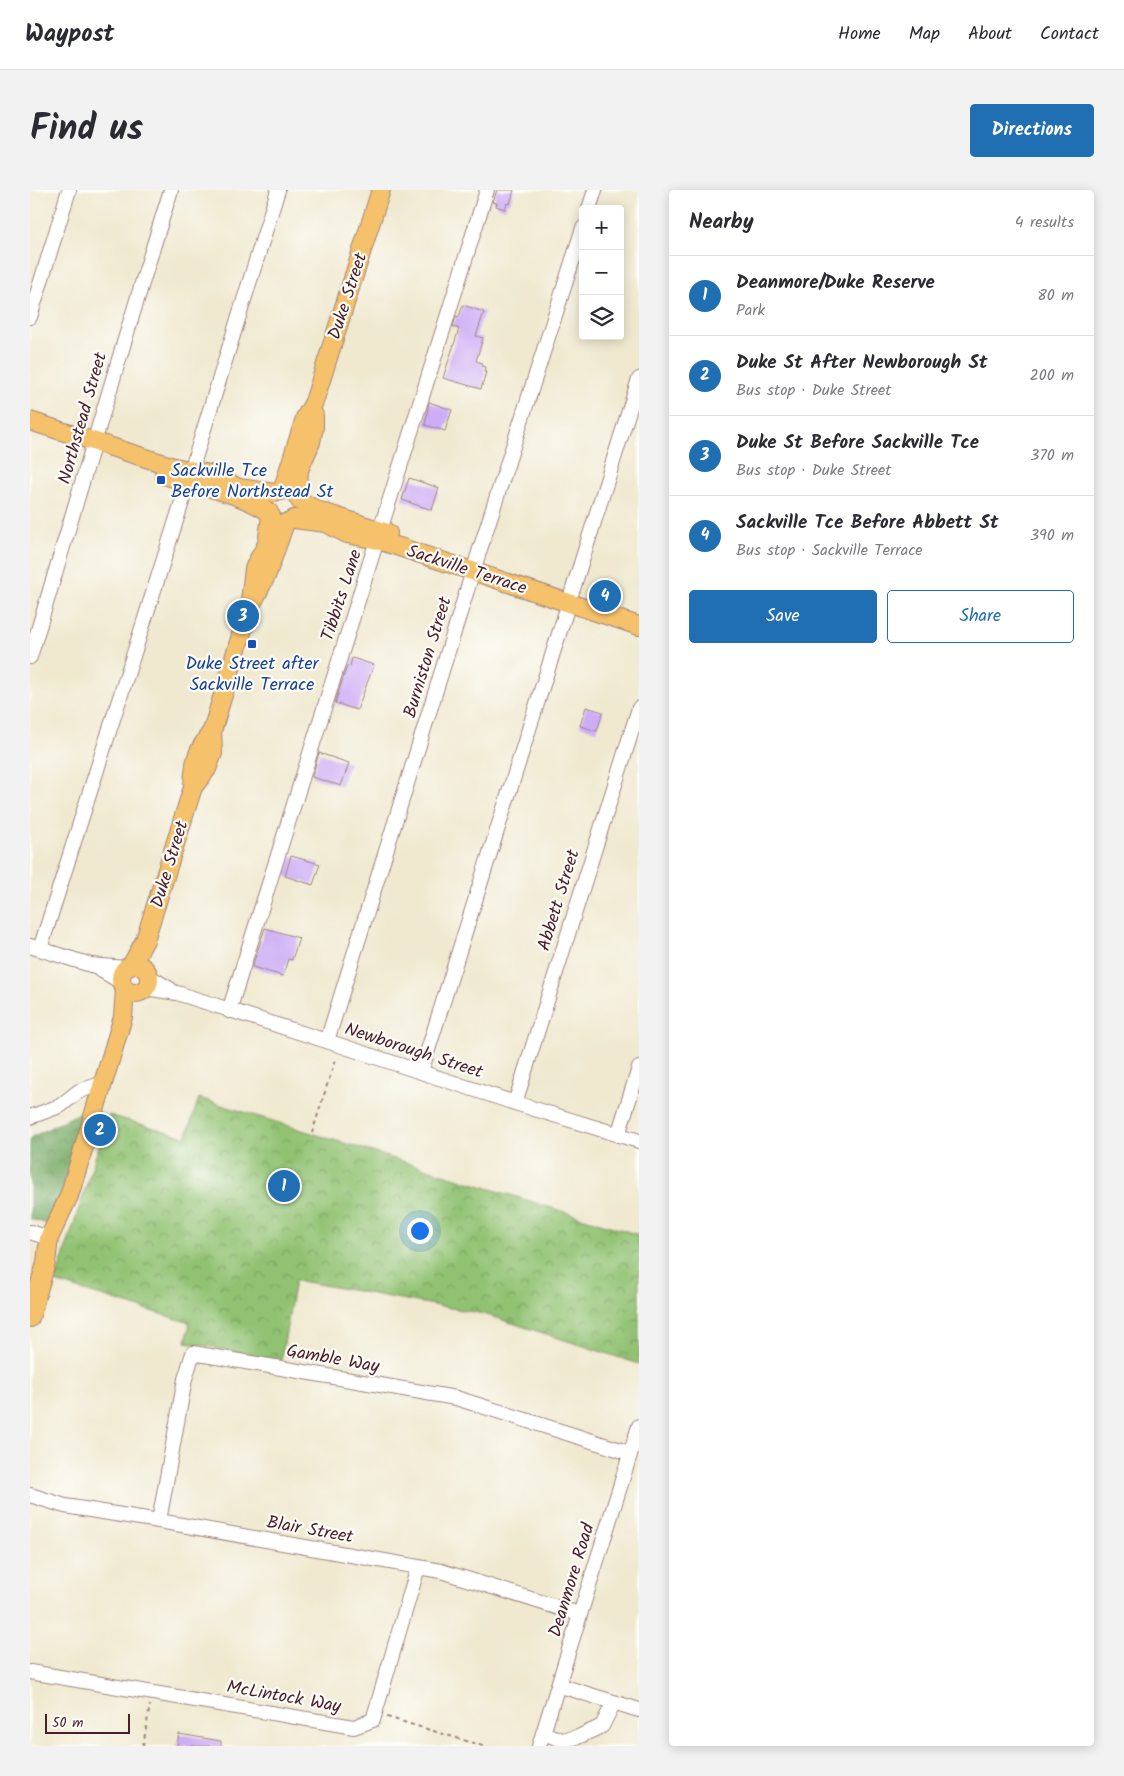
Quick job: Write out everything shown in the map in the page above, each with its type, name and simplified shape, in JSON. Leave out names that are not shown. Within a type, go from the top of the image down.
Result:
[{"type":"main road","name":"Duke Street","points":[[289,496],[306,418],[314,402],[381,190]]},
{"type":"main road","name":"Sackville Terrace","points":[[30,421],[93,446],[189,477],[255,503],[280,517],[326,524],[346,534],[379,536]]},
{"type":"main road","name":"Sackville Terrace","points":[[30,433],[93,446]]},
{"type":"main road","name":"Sackville Terrace","points":[[189,477],[210,474],[231,485],[246,490],[289,496],[319,511],[379,536],[571,597],[639,613]]},
{"type":"main road","points":[[289,496],[300,511],[280,517],[269,501],[289,496]]},
{"type":"main road","name":"Duke Street","points":[[30,1318],[46,1263],[49,1238],[69,1196],[135,979],[145,940],[193,787],[207,769],[213,752],[212,731],[249,609],[254,569],[280,517]]},
{"type":"main road","name":"Sackville Terrace","points":[[571,597],[639,626]]},
{"type":"street","points":[[30,317],[70,190]]},
{"type":"street","name":"Northstead Street","points":[[30,657],[129,322],[171,190]]},
{"type":"street","points":[[35,948],[189,477],[278,190]]},
{"type":"street","name":"Tibbits Lane","points":[[229,1011],[488,190]]},
{"type":"street","points":[[590,205],[595,190]]},
{"type":"street","name":"Burniston Street","points":[[333,1043],[475,566],[579,241]]},
{"type":"street","points":[[421,1072],[639,379]]},
{"type":"street","name":"Abbett Street","points":[[515,1103],[639,708]]},
{"type":"street","name":"Newborough Street","points":[[35,948],[515,1103],[639,1141]]},
{"type":"street","points":[[618,1135],[639,1068]]},
{"type":"street","points":[[30,1117],[60,1106],[79,1091],[104,1082]]},
{"type":"street","points":[[30,1232],[49,1238]]},
{"type":"street","name":"Gamble Way","points":[[158,1521],[185,1379],[193,1352],[456,1398],[630,1453]]},
{"type":"street","name":"Deanmore Road","points":[[541,1740],[639,1426]]},
{"type":"street","name":"Blair Street","points":[[30,1495],[65,1506],[418,1566],[579,1614]]},
{"type":"street","points":[[375,1713],[418,1566]]},
{"type":"street","name":"McLintock Way","points":[[30,1672],[354,1727],[373,1720],[375,1713]]},
{"type":"street","points":[[558,1685],[639,1710]]},
{"type":"street","points":[[541,1740],[562,1740],[578,1737],[602,1726],[614,1702]]},
{"type":"path","points":[[312,1133],[333,1043]]},
{"type":"path","points":[[143,1746],[152,1693]]},
{"type":"path","points":[[375,1713],[483,1746]]},
{"type":"green space","points":[[199,1098],[639,1235],[639,1364],[484,1314],[295,1280],[281,1361],[186,1342],[190,1323],[55,1282],[109,1115],[186,1137]]},
{"type":"green space","points":[[87,1109],[51,1225],[30,1219],[30,1138]]},
{"type":"building","points":[[497,190],[514,190],[510,204],[507,203],[505,209],[496,206],[497,203],[493,202]]},
{"type":"building","points":[[463,305],[484,312],[476,336],[483,338],[476,361],[483,363],[482,366],[485,367],[484,372],[486,372],[481,389],[443,378],[459,329],[453,327],[456,316],[459,317]]},
{"type":"building","points":[[429,402],[452,410],[445,431],[425,425]]},
{"type":"building","points":[[409,478],[439,488],[432,510],[402,500]]},
{"type":"building","points":[[352,658],[374,665],[357,710],[335,703],[347,666],[350,667]]},
{"type":"building","points":[[586,707],[603,712],[597,731],[580,726]]},
{"type":"building","points":[[319,753],[349,763],[341,786],[312,777]]},
{"type":"building","points":[[291,856],[320,864],[313,885],[285,876]]},
{"type":"building","points":[[265,928],[299,938],[292,960],[288,959],[283,976],[252,967]]},
{"type":"building","points":[[179,1734],[221,1741],[221,1746],[177,1746]]},
{"type":"place","name":"Sackville Tce Before Northstead St","points":[[161,480]]},
{"type":"place","name":"Sackville Tce Before Abbett St","points":[[605,596]]},
{"type":"place","name":"Duke St Before Sackville Tce","points":[[243,616]]},
{"type":"place","name":"Duke Street after Sackville Terrace","points":[[252,644]]},
{"type":"place","name":"Duke St After Newborough St","points":[[100,1130]]},
{"type":"place","name":"Deanmore/Duke Reserve","points":[[284,1186]]}]
